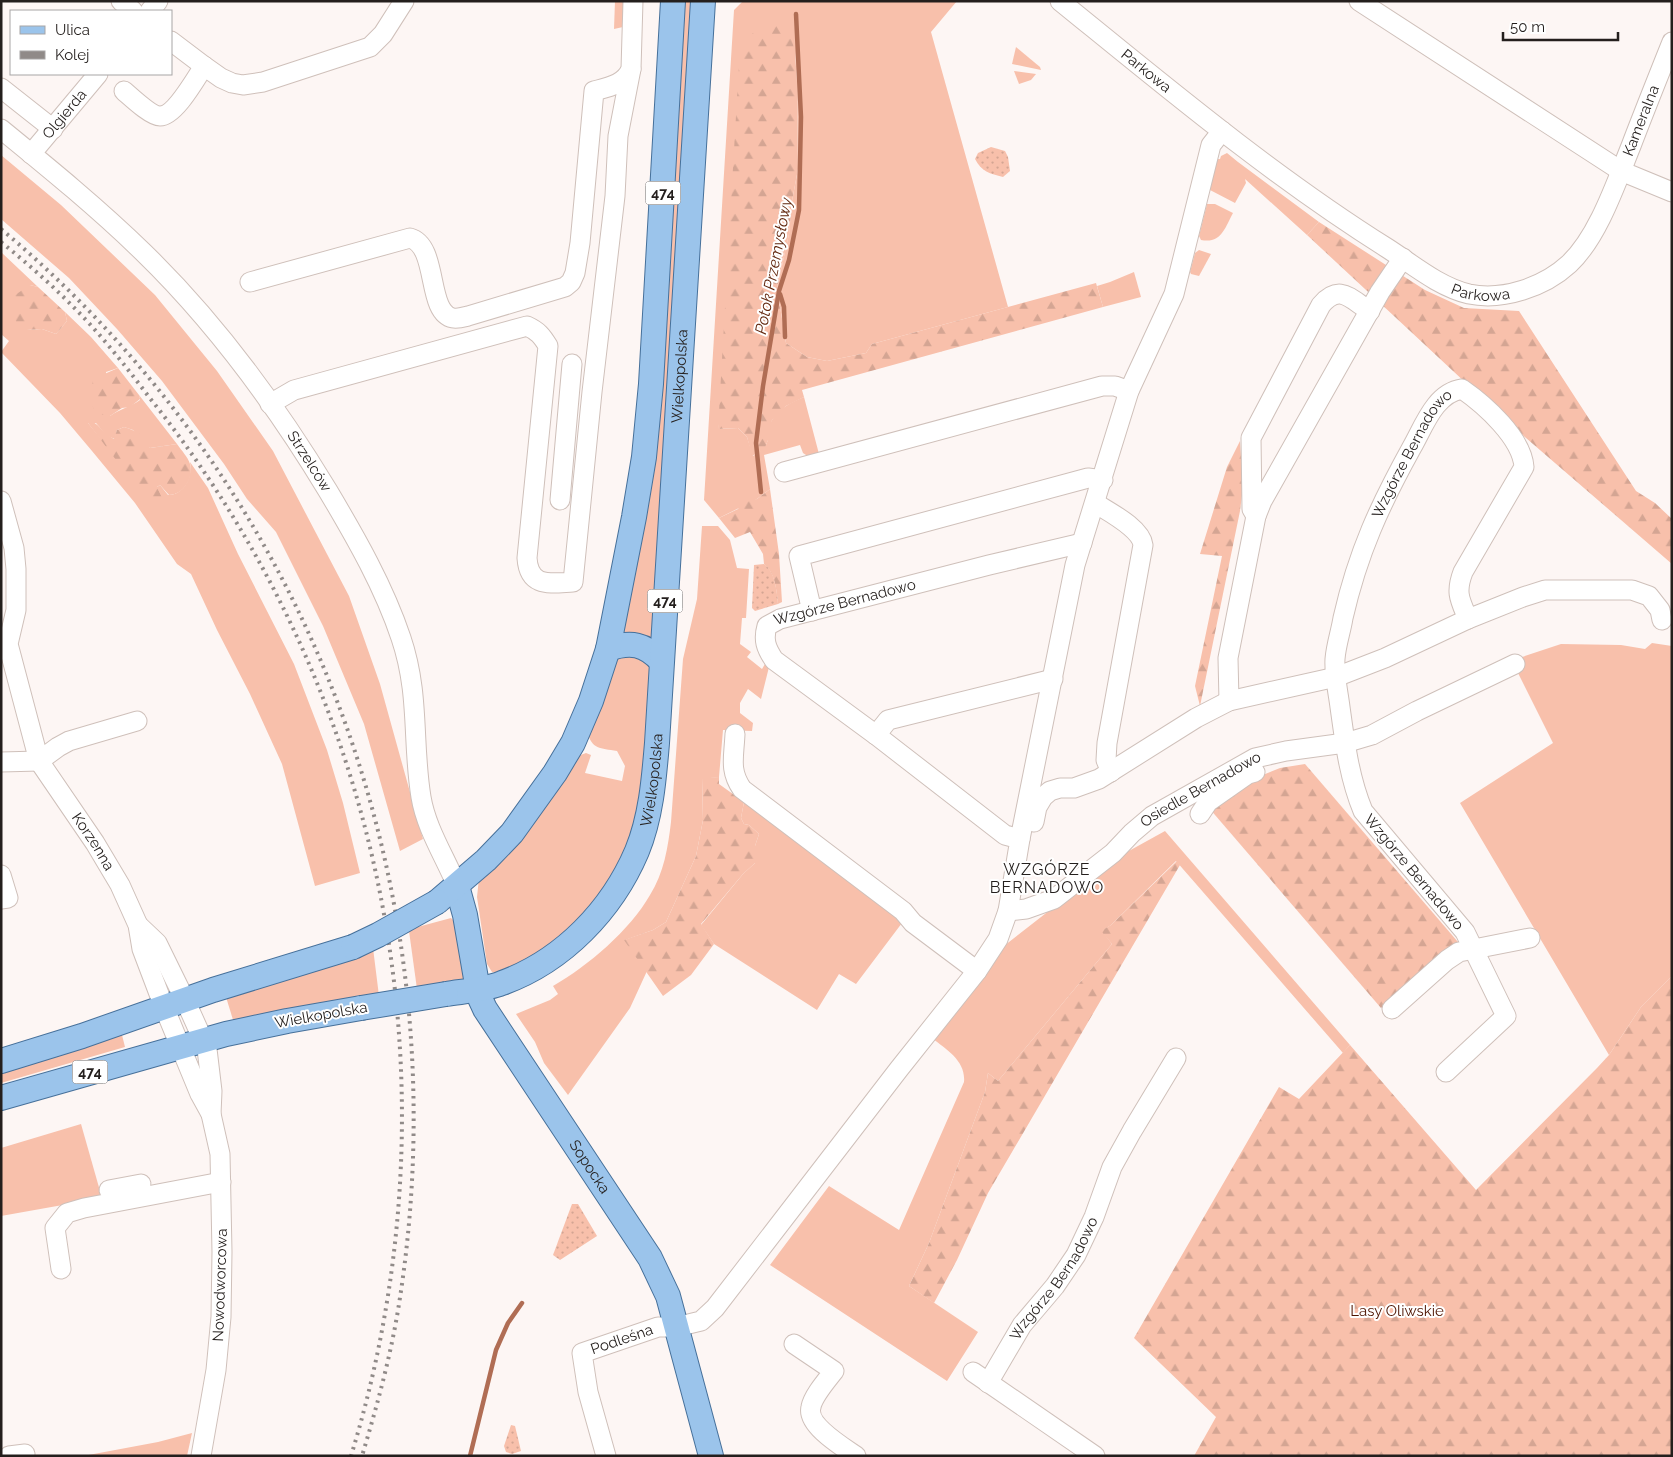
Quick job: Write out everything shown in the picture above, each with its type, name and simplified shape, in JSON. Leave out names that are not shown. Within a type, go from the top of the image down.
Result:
[{"type":"main road","name":"Wielkopolska","points":[[1,1061],[353,947],[378,935],[437,902],[486,860],[512,833],[555,773],[573,743],[591,701],[608,649],[644,457],[653,346],[673,1]]},
{"type":"main road","name":"Wielkopolska","points":[[1,1098],[203,1040],[287,1021],[501,984],[540,964],[562,949],[597,916],[620,884],[637,850],[646,821],[656,743],[703,1]]},
{"type":"main road","points":[[608,649],[630,644],[642,646],[653,652],[662,661]]},
{"type":"main road","name":"Sopocka","points":[[456,886],[465,915],[478,989],[485,1009],[650,1258],[664,1285],[711,1456]]},
{"type":"street","points":[[121,1],[132,10]]},
{"type":"street","points":[[172,42],[226,81],[243,85],[263,82],[343,57],[376,43],[404,1]]},
{"type":"street","points":[[270,404],[294,390],[527,326],[536,330],[548,346],[527,558],[528,569],[532,577],[539,581],[547,583],[573,582],[614,196],[618,136],[631,69],[633,1]]},
{"type":"street","name":"Parkowa","points":[[1060,1],[1222,131],[1322,205],[1427,275],[1454,289],[1469,294],[1486,296],[1513,292],[1534,286],[1553,276],[1568,264],[1584,249],[1593,234],[1621,171]]},
{"type":"street","points":[[1359,1],[1621,171],[1672,192]]},
{"type":"street","name":"Kameralna","points":[[1621,171],[1672,42]]},
{"type":"street","points":[[124,92],[153,114],[160,116],[175,107],[204,66]]},
{"type":"street","points":[[250,282],[410,238],[415,240],[424,249],[440,306],[447,316],[452,318],[468,316],[566,287],[575,274],[580,243],[594,91],[621,82],[626,78],[631,69]]},
{"type":"street","name":"Olgierda","points":[[32,154],[97,75]]},
{"type":"street","points":[[1,88],[53,129]]},
{"type":"street","name":"Strzelców","points":[[1,129],[144,253],[185,296],[219,335],[270,404],[310,461],[342,514],[381,588],[402,640],[412,680],[418,772],[424,813],[456,886]]},
{"type":"street","points":[[676,1327],[701,1322],[715,1308],[976,971],[998,939],[1008,911],[1020,839],[1082,543],[1103,480],[1129,390],[1174,294],[1211,145],[1222,131]]},
{"type":"street","points":[[1229,701],[1228,658],[1256,516],[1262,501],[1380,292],[1403,258]]},
{"type":"street","points":[[1256,516],[1252,509],[1251,438],[1321,305],[1328,297],[1337,293],[1343,294],[1370,311]]},
{"type":"street","points":[[580,509],[557,504],[569,364],[595,367]]},
{"type":"street","points":[[784,472],[1102,386],[1115,386],[1129,390]]},
{"type":"street","name":"Wzgórze Bernadowo","points":[[1446,1072],[1506,1016],[1464,932],[1363,810],[1358,798],[1344,743],[1335,658],[1351,584],[1363,546],[1376,516],[1394,480],[1440,400],[1455,390],[1462,389],[1473,397],[1510,433],[1524,457],[1524,467],[1463,572],[1458,584],[1458,594],[1468,619]]},
{"type":"street","points":[[812,611],[799,556],[1088,478],[1103,480]]},
{"type":"street","name":"Korzenna","points":[[1,501],[14,548],[16,569],[16,610],[8,644],[39,761],[95,843],[120,885],[138,925],[157,943],[174,1004]]},
{"type":"street","points":[[1095,503],[1136,530],[1141,537],[1143,545],[1106,743],[1106,760],[1111,772]]},
{"type":"street","name":"Wzgórze Bernadowo","points":[[1020,839],[1005,835],[876,735],[774,660],[767,649],[764,637],[767,626],[780,619],[1082,543]]},
{"type":"street","points":[[1020,839],[1028,835],[1033,827],[1037,807],[1043,797],[1050,791],[1090,784],[1196,718],[1229,701],[1336,677],[1385,658],[1468,619],[1523,596],[1545,590],[1632,590],[1649,596],[1660,610],[1662,620]]},
{"type":"street","name":"Osiedle Bernadowo","points":[[1008,911],[1026,909],[1054,899],[1113,853],[1152,816],[1255,758],[1344,743],[1372,735],[1417,710],[1515,664]]},
{"type":"street","points":[[876,735],[888,720],[1053,679]]},
{"type":"street","points":[[1,762],[39,761],[69,741],[137,721]]},
{"type":"street","points":[[735,734],[733,767],[735,778],[742,789],[902,911],[913,923],[976,971]]},
{"type":"street","points":[[1200,814],[1208,802],[1248,774],[1283,762],[1295,755],[1296,750]]},
{"type":"street","points":[[1,875],[8,898],[1,899]]},
{"type":"street","name":"Wzgórze Bernadowo","points":[[1392,1009],[1447,960],[1459,952],[1530,938]]},
{"type":"street","name":"Nowodworcowa","points":[[174,1004],[203,1040],[207,1050],[212,1091],[211,1114],[220,1154],[221,1317],[216,1370],[201,1456]]},
{"type":"street","name":"Nowodworcowa","points":[[174,1004],[180,1046],[200,1094],[211,1114]]},
{"type":"street","name":"Wzgórze Bernadowo","points":[[1095,1456],[981,1378],[1055,1286],[1076,1255],[1094,1217],[1112,1167],[1176,1058]]},
{"type":"street","points":[[109,1190],[221,1175]]},
{"type":"street","points":[[61,1269],[55,1228],[67,1213],[221,1175]]},
{"type":"street","name":"Podleśna","points":[[606,1456],[588,1392],[582,1353],[658,1327],[676,1327]]},
{"type":"street","points":[[794,1344],[834,1370],[811,1404],[810,1411],[814,1421],[830,1439],[856,1456]]},
{"type":"green space","points":[[615,1],[626,1],[626,22],[623,27],[614,29]]},
{"type":"green space","points":[[685,1],[693,1],[653,644],[622,639],[648,507],[660,414]]},
{"type":"green space","points":[[743,1],[957,1],[931,32],[1008,307],[872,344],[866,353],[827,361],[807,357],[786,343],[777,288],[789,234],[792,201],[798,169],[795,52],[718,429],[738,428],[747,437],[753,456],[767,443],[768,431],[772,420],[778,412],[804,397],[819,454],[809,457],[803,453],[800,445],[764,455],[770,489],[757,499],[719,518],[704,500],[734,10]]},
{"type":"green space","points":[[778,20],[789,29],[795,52],[797,81],[798,169],[792,201],[789,234],[777,288],[786,343],[807,357],[827,361],[866,353],[872,344],[1096,283],[1103,307],[802,390],[804,397],[786,406],[772,420],[764,450],[752,456],[747,437],[738,428],[718,429],[740,46],[761,25]]},
{"type":"green space","points":[[1016,47],[1040,67],[1041,70],[1012,64]]},
{"type":"green space","points":[[1014,71],[1036,74],[1031,80],[1019,84]]},
{"type":"green space","points":[[991,147],[1005,151],[1008,157],[1010,171],[1003,177],[986,171],[975,159],[978,153]]},
{"type":"green space","points":[[1227,153],[1319,222],[1307,235],[1245,179],[1246,183],[1235,203],[1210,190],[1216,159],[1220,159],[1221,156]]},
{"type":"green space","points":[[1,155],[61,205],[155,295],[217,371],[273,451],[349,596],[380,684],[423,839],[400,851],[364,724],[323,626],[276,532],[247,499],[224,464],[162,381],[117,329],[69,278],[1,219]]},
{"type":"green space","points":[[1207,204],[1215,204],[1233,213],[1222,234],[1208,241],[1201,240],[1199,236]]},
{"type":"green space","points":[[1319,222],[1425,290],[1464,308],[1519,311],[1636,491],[1655,503],[1672,519],[1672,564],[1511,425],[1307,235]]},
{"type":"green space","points":[[1199,250],[1211,254],[1199,276],[1190,272],[1195,253]]},
{"type":"green space","points":[[1,252],[38,287],[30,285],[27,330],[42,329],[56,334],[67,321],[65,312],[91,337],[118,368],[106,372],[110,416],[140,400],[139,395],[177,444],[150,448],[133,430],[124,427],[117,430],[115,439],[107,436],[96,423],[88,423],[115,456],[157,487],[160,485],[168,495],[183,489],[189,479],[190,462],[208,488],[238,554],[294,664],[327,750],[343,803],[360,873],[315,886],[282,764],[191,574],[177,564],[135,503],[60,413],[1,352],[9,341],[1,334]]},
{"type":"green space","points":[[1134,272],[1141,297],[1103,307],[1097,286]]},
{"type":"green space","points":[[30,285],[38,287],[65,312],[67,321],[56,334],[42,329],[27,330],[18,327],[13,313],[15,295]]},
{"type":"green space","points":[[118,368],[140,399],[130,407],[122,408],[110,416],[95,413],[90,399],[93,379]]},
{"type":"green space","points":[[93,422],[114,439],[117,430],[124,427],[140,434],[150,448],[177,444],[190,464],[190,475],[186,485],[179,492],[169,495],[160,485],[157,487],[162,498],[159,506],[154,510],[88,423]]},
{"type":"green space","points":[[1240,441],[1243,487],[1240,511],[1200,706],[1195,686],[1222,556],[1200,554],[1227,467]]},
{"type":"green space","points":[[770,489],[779,554],[782,602],[778,604],[773,577],[764,564],[763,554],[750,532],[735,538],[719,518],[738,509],[742,502],[757,499]]},
{"type":"green space","points":[[702,526],[718,526],[730,540],[737,568],[749,569],[746,618],[742,618],[740,644],[751,652],[747,657],[762,669],[765,664],[769,667],[761,699],[748,689],[740,703],[740,713],[753,723],[752,731],[723,730],[719,777],[702,779],[703,820],[696,856],[666,922],[653,930],[625,940],[647,971],[630,1008],[568,1095],[544,1063],[535,1042],[516,1014],[550,1000],[558,994],[553,986],[594,958],[620,934],[642,908],[659,878],[667,850],[671,822],[683,659],[697,599]]},
{"type":"green space","points":[[764,564],[768,567],[773,577],[778,604],[755,611],[752,608],[754,565]]},
{"type":"green space","points":[[1652,643],[1672,646],[1672,976],[1641,1007],[1609,1055],[1460,803],[1553,743],[1517,671],[1516,659],[1561,644],[1621,645],[1645,649]]},
{"type":"green space","points":[[635,654],[648,665],[650,672],[640,819],[606,891],[558,942],[517,965],[496,973],[492,972],[487,964],[477,897],[479,878],[578,756],[586,753],[591,755],[585,773],[622,781],[625,766],[617,751],[594,745],[587,731],[617,660],[622,656]]},
{"type":"green space","points":[[1305,764],[1458,942],[1381,1008],[1209,808],[1253,779],[1280,768]]},
{"type":"green space","points":[[719,777],[719,784],[744,802],[741,818],[744,824],[749,825],[759,834],[755,846],[755,863],[743,874],[701,924],[714,944],[691,975],[663,996],[624,940],[653,930],[666,922],[696,856],[703,820],[702,778]]},
{"type":"green space","points":[[744,802],[905,919],[856,984],[839,974],[817,1010],[714,944],[701,925],[743,874],[755,863],[755,846],[759,834],[749,825],[744,824],[741,818]]},
{"type":"green space","points":[[1165,831],[1350,1045],[1343,1053],[1176,861],[1111,925],[1102,931],[1112,944],[998,1081],[988,1073],[985,1092],[929,1243],[909,1286],[978,1332],[947,1381],[770,1265],[829,1186],[899,1230],[964,1082],[964,1075],[959,1062],[932,1038],[1000,949],[1118,857]]},
{"type":"green space","points":[[1177,861],[1180,865],[988,1193],[957,1260],[934,1303],[909,1286],[929,1243],[985,1092],[988,1073],[998,1081],[1112,944],[1101,931],[1111,925]]},
{"type":"green space","points":[[451,918],[456,923],[467,978],[463,982],[417,989],[409,931]]},
{"type":"green space","points":[[373,948],[379,996],[234,1023],[226,997]]},
{"type":"green space","name":"Lasy Oliwskie","points":[[1672,976],[1672,1456],[1194,1456],[1216,1417],[1134,1338],[1279,1087],[1299,1099],[1350,1045],[1476,1190],[1609,1055],[1641,1007]]},
{"type":"green space","points":[[122,1035],[125,1047],[1,1083],[1,1069]]},
{"type":"green space","points":[[81,1124],[102,1198],[1,1216],[1,1148]]},
{"type":"green space","points":[[572,1204],[578,1204],[597,1236],[560,1260],[553,1255]]},
{"type":"green space","points":[[511,1425],[515,1426],[521,1451],[512,1454],[506,1452],[504,1446]]},
{"type":"green space","points":[[192,1433],[187,1456],[83,1456],[158,1442]]},
{"type":"waterway","name":"Potok Przemysłowy","points":[[761,492],[756,443],[763,386],[779,291],[789,260],[799,210],[801,117],[796,14]]},
{"type":"waterway","points":[[780,294],[784,307],[785,337]]},
{"type":"waterway","name":"Potok Przemysłowy","points":[[470,1456],[496,1350],[508,1323],[522,1303]]},
{"type":"railway","points":[[1,229],[111,334],[205,451],[282,578],[342,714],[384,856],[408,1003],[413,1153],[399,1304],[383,1380],[362,1456]]},
{"type":"railway","points":[[1,242],[54,288],[103,339],[149,397],[231,513],[297,637],[347,767],[382,901],[399,1039],[400,1178],[384,1318],[351,1456]]},
{"type":"district","name":"WZGÓRZE BERNADOWO","points":[[1047,878]]}]
